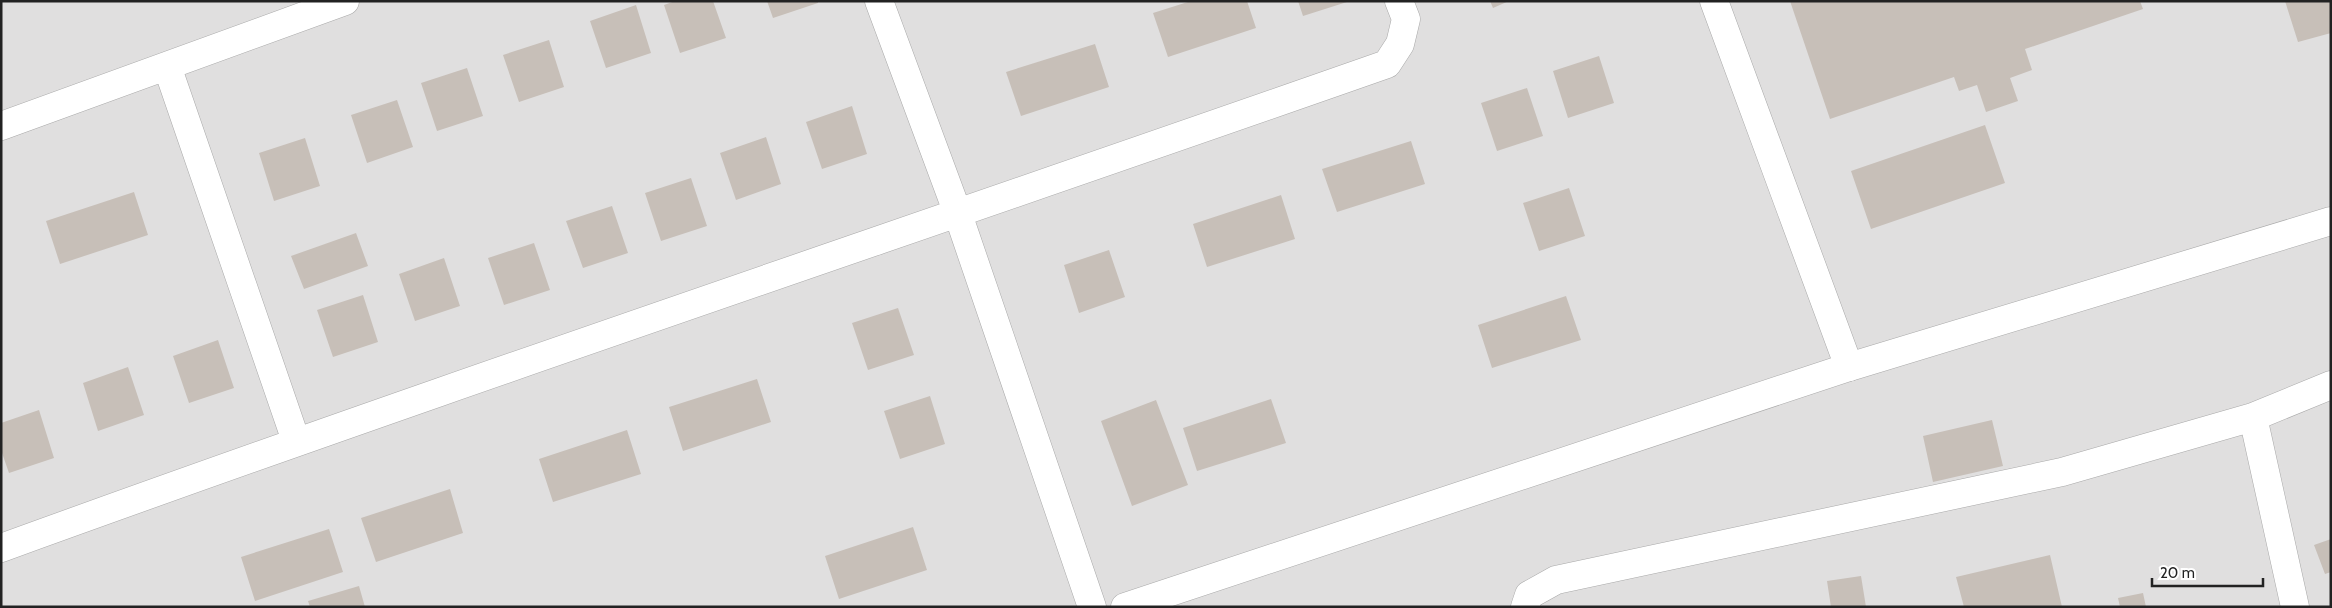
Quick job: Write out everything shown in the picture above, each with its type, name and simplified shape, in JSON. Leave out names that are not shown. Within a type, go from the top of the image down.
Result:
[{"type":"street","points":[[1,126],[345,1]]},
{"type":"street","points":[[879,1],[958,214],[1092,607]]},
{"type":"street","points":[[1,548],[296,441],[958,214],[1387,64],[1400,44],[1406,19],[1399,1]]},
{"type":"street","points":[[1714,1],[1849,367]]},
{"type":"street","points":[[167,66],[296,441]]},
{"type":"street","points":[[1125,607],[1849,367],[2331,221]]},
{"type":"street","points":[[1525,607],[1529,595],[1556,580],[2062,472],[2253,418],[2331,385]]},
{"type":"street","points":[[2253,418],[2295,607]]},
{"type":"shaded area","points":[[1,1],[2331,1],[2331,607],[1,607]]},
{"type":"building","points":[[675,1],[713,1],[726,38],[680,53],[664,5]]},
{"type":"building","points":[[767,1],[818,1],[818,3],[773,18]]},
{"type":"building","points":[[1191,1],[1247,1],[1256,28],[1168,57],[1153,13]]},
{"type":"building","points":[[1298,1],[1347,1],[1347,2],[1303,16]]},
{"type":"building","points":[[1490,1],[1509,1],[1493,8]]},
{"type":"building","points":[[1790,1],[2140,1],[2143,9],[2025,49],[2032,70],[2010,78],[2018,101],[1986,112],[1977,85],[1959,91],[1954,77],[1830,119]]},
{"type":"building","points":[[2285,1],[2331,1],[2331,33],[2298,42]]},
{"type":"building","points":[[636,5],[651,53],[606,68],[590,21]]},
{"type":"building","points":[[549,40],[564,87],[519,102],[503,55]]},
{"type":"building","points":[[1095,44],[1109,87],[1021,116],[1006,72]]},
{"type":"building","points":[[1599,56],[1614,103],[1568,118],[1553,71]]},
{"type":"building","points":[[467,68],[483,116],[437,131],[421,83]]},
{"type":"building","points":[[1527,88],[1543,136],[1497,151],[1481,103]]},
{"type":"building","points":[[397,100],[413,147],[367,163],[351,115]]},
{"type":"building","points":[[852,106],[867,154],[822,169],[806,122]]},
{"type":"building","points":[[1985,125],[2005,183],[1871,229],[1851,171]]},
{"type":"building","points":[[766,137],[781,184],[736,200],[720,153]]},
{"type":"building","points":[[305,138],[320,186],[274,201],[259,153]]},
{"type":"building","points":[[1411,141],[1425,184],[1337,212],[1322,169]]},
{"type":"building","points":[[691,178],[707,226],[661,241],[645,193]]},
{"type":"building","points":[[1569,188],[1585,236],[1539,251],[1523,203]]},
{"type":"building","points":[[134,192],[148,235],[60,264],[46,221]]},
{"type":"building","points":[[1281,195],[1295,239],[1207,267],[1193,224]]},
{"type":"building","points":[[612,206],[628,253],[583,268],[566,221]]},
{"type":"building","points":[[356,233],[368,266],[304,289],[291,256]]},
{"type":"building","points":[[534,243],[550,290],[504,305],[488,258]]},
{"type":"building","points":[[1109,250],[1125,297],[1079,313],[1064,265]]},
{"type":"building","points":[[444,258],[460,306],[415,321],[399,274]]},
{"type":"building","points":[[363,295],[378,342],[333,357],[317,310]]},
{"type":"building","points":[[1566,296],[1581,340],[1492,368],[1478,325]]},
{"type":"building","points":[[898,308],[914,355],[868,370],[852,323]]},
{"type":"building","points":[[218,340],[234,388],[189,403],[173,356]]},
{"type":"building","points":[[128,367],[144,415],[98,431],[83,383]]},
{"type":"building","points":[[757,379],[771,422],[683,451],[669,407]]},
{"type":"building","points":[[930,396],[945,444],[900,459],[884,411]]},
{"type":"building","points":[[1271,399],[1286,443],[1197,471],[1183,428]]},
{"type":"building","points":[[1156,400],[1188,485],[1132,506],[1101,421]]},
{"type":"building","points":[[39,410],[54,458],[9,473],[1,450],[1,423]]},
{"type":"building","points":[[1992,420],[2003,466],[1933,482],[1923,436]]},
{"type":"building","points":[[627,430],[641,474],[553,502],[539,459]]},
{"type":"building","points":[[450,489],[463,533],[376,562],[361,518]]},
{"type":"building","points":[[913,527],[927,570],[839,599],[825,556]]},
{"type":"building","points":[[329,529],[343,572],[255,601],[241,557]]},
{"type":"building","points":[[2331,539],[2331,572],[2325,574],[2314,545]]},
{"type":"building","points":[[2050,555],[2062,607],[1964,607],[1956,577]]},
{"type":"building","points":[[1861,576],[1866,607],[1831,607],[1827,581]]},
{"type":"building","points":[[359,586],[365,607],[310,607],[308,601]]},
{"type":"building","points":[[2143,593],[2146,607],[2120,607],[2118,598]]}]
